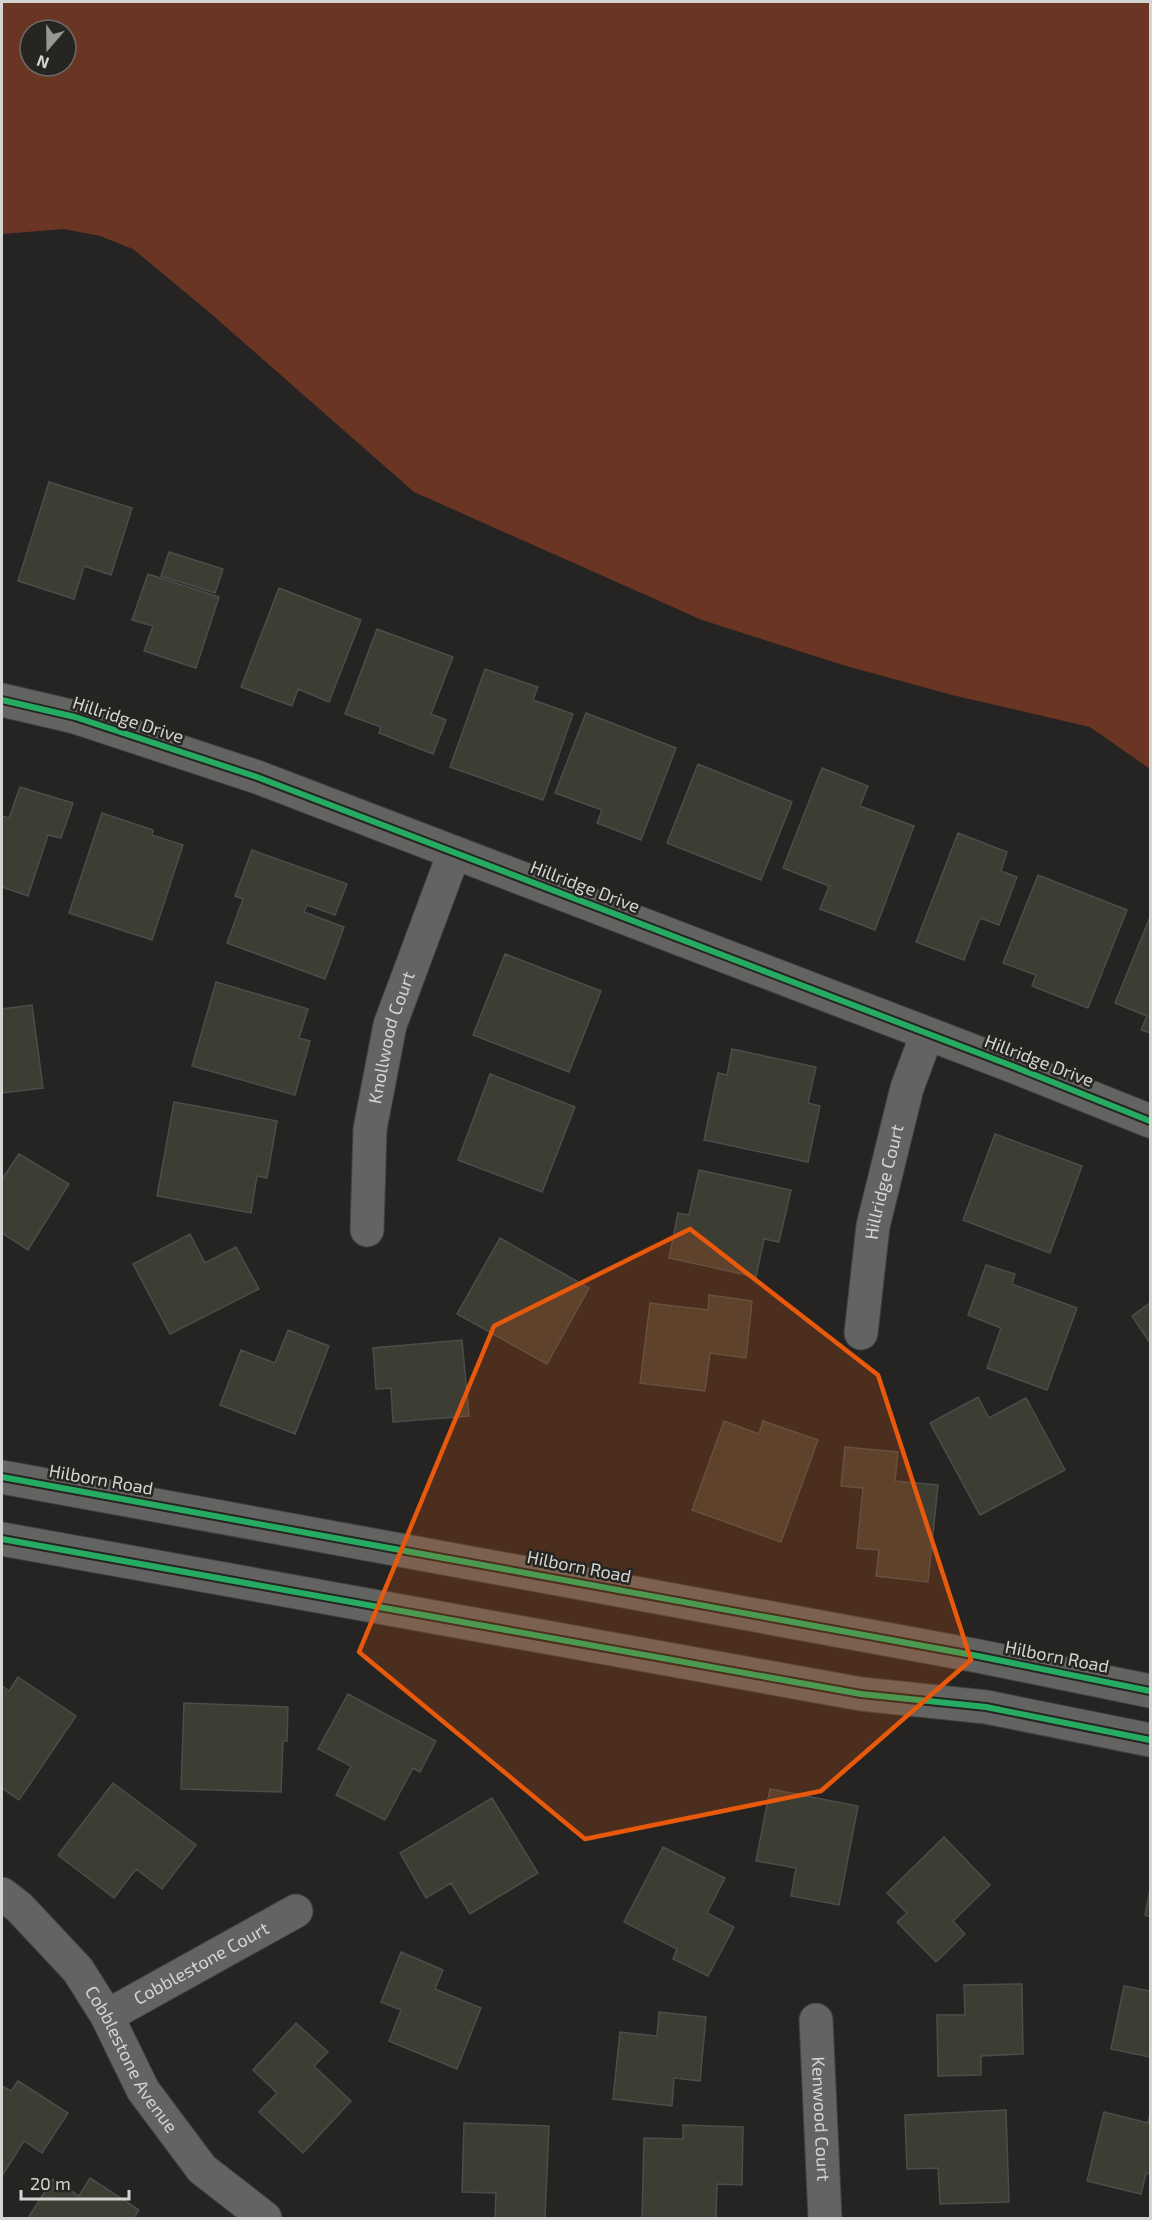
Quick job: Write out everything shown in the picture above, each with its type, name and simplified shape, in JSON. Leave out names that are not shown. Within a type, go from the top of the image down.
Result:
[{"type":"street","name":"Hillridge Drive","points":[[2,700],[75,717],[258,777],[1015,1067],[1150,1121]]},
{"type":"street","name":"Knollwood Court","points":[[367,1230],[370,1130],[390,1024],[454,853]]},
{"type":"street","name":"Hillridge Court","points":[[861,1333],[873,1226],[907,1088],[927,1035]]},
{"type":"street","name":"Hilborn Road","points":[[2,1477],[885,1639],[1150,1691]]},
{"type":"street","points":[[2,1539],[861,1694],[987,1707],[1150,1740]]},
{"type":"street","name":"Cobblestone Avenue","points":[[2,1894],[19,1907],[78,1970],[107,2016],[143,2090],[202,2169],[265,2218]]},
{"type":"street","name":"Cobblestone Court","points":[[107,2016],[296,1911]]},
{"type":"street","name":"Kenwood Court","points":[[816,2020],[825,2218]]},
{"type":"highlighted area","points":[[690,1229],[878,1375],[971,1660],[821,1791],[585,1839],[359,1652],[494,1326]]},
{"type":"shaded area","points":[[2,2],[1150,2],[1150,769],[1090,727],[952,695],[843,665],[702,620],[414,492],[209,312],[133,249],[100,236],[64,229],[2,234]]},
{"type":"building","points":[[49,482],[132,508],[111,575],[84,566],[74,599],[18,581]]},
{"type":"building","points":[[169,552],[223,569],[215,593],[161,576]]},
{"type":"building","points":[[148,574],[219,597],[196,668],[144,651],[153,626],[132,620]]},
{"type":"building","points":[[279,588],[361,620],[329,702],[298,689],[292,706],[241,687]]},
{"type":"building","points":[[377,629],[453,657],[431,714],[446,720],[433,754],[379,733],[381,727],[345,714]]},
{"type":"building","points":[[485,669],[538,687],[533,700],[573,714],[543,800],[450,767]]},
{"type":"building","points":[[586,713],[676,748],[641,840],[597,823],[602,810],[555,793]]},
{"type":"building","points":[[698,764],[792,802],[761,880],[667,843]]},
{"type":"building","points":[[822,768],[868,786],[860,806],[914,826],[875,930],[820,909],[829,886],[783,868]]},
{"type":"building","points":[[20,787],[73,803],[61,838],[48,835],[28,896],[2,887],[2,816],[9,818]]},
{"type":"building","points":[[102,813],[153,830],[152,835],[183,845],[152,940],[69,913]]},
{"type":"building","points":[[958,833],[1007,852],[1001,871],[1017,877],[999,925],[980,918],[964,960],[916,942]]},
{"type":"building","points":[[252,850],[347,884],[335,915],[307,905],[304,912],[344,927],[325,979],[227,943],[243,899],[235,896]]},
{"type":"building","points":[[1038,875],[1127,910],[1088,1008],[1032,986],[1036,975],[1003,963]]},
{"type":"building","points":[[1150,917],[1150,1033],[1141,1030],[1147,1016],[1115,1003]]},
{"type":"building","points":[[505,954],[601,991],[569,1072],[473,1035]]},
{"type":"building","points":[[216,982],[308,1009],[299,1038],[310,1041],[295,1095],[192,1066]]},
{"type":"building","points":[[32,1005],[43,1088],[2,1093],[2,1009]]},
{"type":"building","points":[[732,1049],[816,1067],[808,1103],[820,1106],[808,1162],[704,1140],[718,1073],[727,1075]]},
{"type":"building","points":[[490,1074],[575,1107],[542,1192],[458,1160]]},
{"type":"building","points":[[174,1102],[277,1121],[267,1178],[257,1176],[251,1213],[157,1196]]},
{"type":"building","points":[[995,1134],[1082,1166],[1050,1253],[963,1220]]},
{"type":"building","points":[[19,1154],[69,1184],[28,1250],[2,1233],[2,1179]]},
{"type":"building","points":[[699,1170],[791,1190],[779,1242],[764,1239],[756,1277],[669,1258],[678,1213],[689,1215]]},
{"type":"building","points":[[190,1234],[205,1263],[236,1247],[259,1289],[170,1334],[133,1264]]},
{"type":"building","points":[[500,1238],[589,1288],[547,1364],[457,1314]]},
{"type":"building","points":[[986,1265],[1015,1274],[1012,1284],[1077,1308],[1047,1390],[987,1368],[1001,1328],[968,1315]]},
{"type":"building","points":[[709,1295],[752,1301],[746,1358],[710,1353],[705,1391],[640,1383],[650,1303],[708,1310]]},
{"type":"building","points":[[1150,1303],[1150,1343],[1132,1316]]},
{"type":"building","points":[[288,1330],[329,1346],[295,1434],[220,1405],[241,1350],[275,1363]]},
{"type":"building","points":[[462,1340],[469,1416],[393,1422],[391,1388],[376,1389],[373,1348]]},
{"type":"building","points":[[978,1397],[989,1418],[1026,1398],[1065,1470],[980,1515],[930,1423]]},
{"type":"building","points":[[724,1421],[759,1434],[763,1421],[818,1440],[781,1542],[692,1510]]},
{"type":"building","points":[[845,1447],[898,1452],[895,1481],[938,1485],[928,1582],[876,1576],[879,1550],[857,1548],[863,1488],[841,1486]]},
{"type":"building","points":[[18,1677],[76,1716],[19,1800],[2,1788],[2,1686],[9,1691]]},
{"type":"building","points":[[348,1694],[436,1741],[420,1772],[413,1768],[385,1820],[336,1795],[351,1766],[318,1749]]},
{"type":"building","points":[[184,1703],[288,1707],[287,1741],[283,1741],[281,1792],[181,1789]]},
{"type":"building","points":[[113,1783],[196,1845],[162,1889],[136,1869],[114,1898],[58,1855]]},
{"type":"building","points":[[770,1789],[858,1806],[839,1905],[791,1896],[796,1868],[756,1861]]},
{"type":"building","points":[[492,1798],[538,1873],[470,1914],[451,1883],[426,1898],[400,1853]]},
{"type":"building","points":[[944,1837],[990,1885],[953,1921],[965,1934],[936,1962],[897,1922],[907,1913],[887,1893]]},
{"type":"building","points":[[663,1847],[725,1878],[707,1913],[734,1927],[708,1976],[673,1959],[677,1949],[624,1922]]},
{"type":"building","points":[[1150,1889],[1150,1917],[1145,1915]]},
{"type":"building","points":[[401,1952],[443,1970],[435,1989],[481,2008],[457,2069],[389,2041],[401,2010],[381,2002]]},
{"type":"building","points":[[1022,1984],[1023,2054],[981,2056],[981,2075],[938,2076],[937,2015],[965,2015],[964,1985]]},
{"type":"building","points":[[1124,1986],[1150,1991],[1150,2057],[1111,2049]]},
{"type":"building","points":[[659,2012],[706,2017],[700,2081],[674,2078],[672,2106],[613,2099],[620,2032],[657,2036]]},
{"type":"building","points":[[296,2023],[328,2052],[314,2066],[351,2101],[303,2153],[259,2112],[277,2093],[253,2070]]},
{"type":"building","points":[[18,2081],[68,2113],[42,2153],[24,2141],[2,2176],[2,2086],[11,2091]]},
{"type":"building","points":[[1006,2110],[1009,2202],[940,2204],[938,2168],[907,2169],[905,2115]]},
{"type":"building","points":[[1104,2112],[1148,2123],[1150,2113],[1150,2174],[1146,2173],[1141,2194],[1087,2181]]},
{"type":"building","points":[[464,2123],[549,2126],[545,2218],[495,2218],[496,2193],[462,2192]]},
{"type":"building","points":[[683,2125],[743,2127],[742,2185],[717,2184],[716,2218],[642,2218],[644,2138],[683,2139]]},
{"type":"building","points":[[90,2178],[139,2210],[134,2218],[28,2218],[53,2179],[79,2196]]},
{"type":"cycle path","points":[[2,700],[75,717],[257,777],[1015,1067],[1150,1121]]},
{"type":"cycle path","points":[[2,1477],[978,1656],[1150,1691]]},
{"type":"cycle path","points":[[2,1539],[861,1694],[986,1707],[1150,1740]]}]
